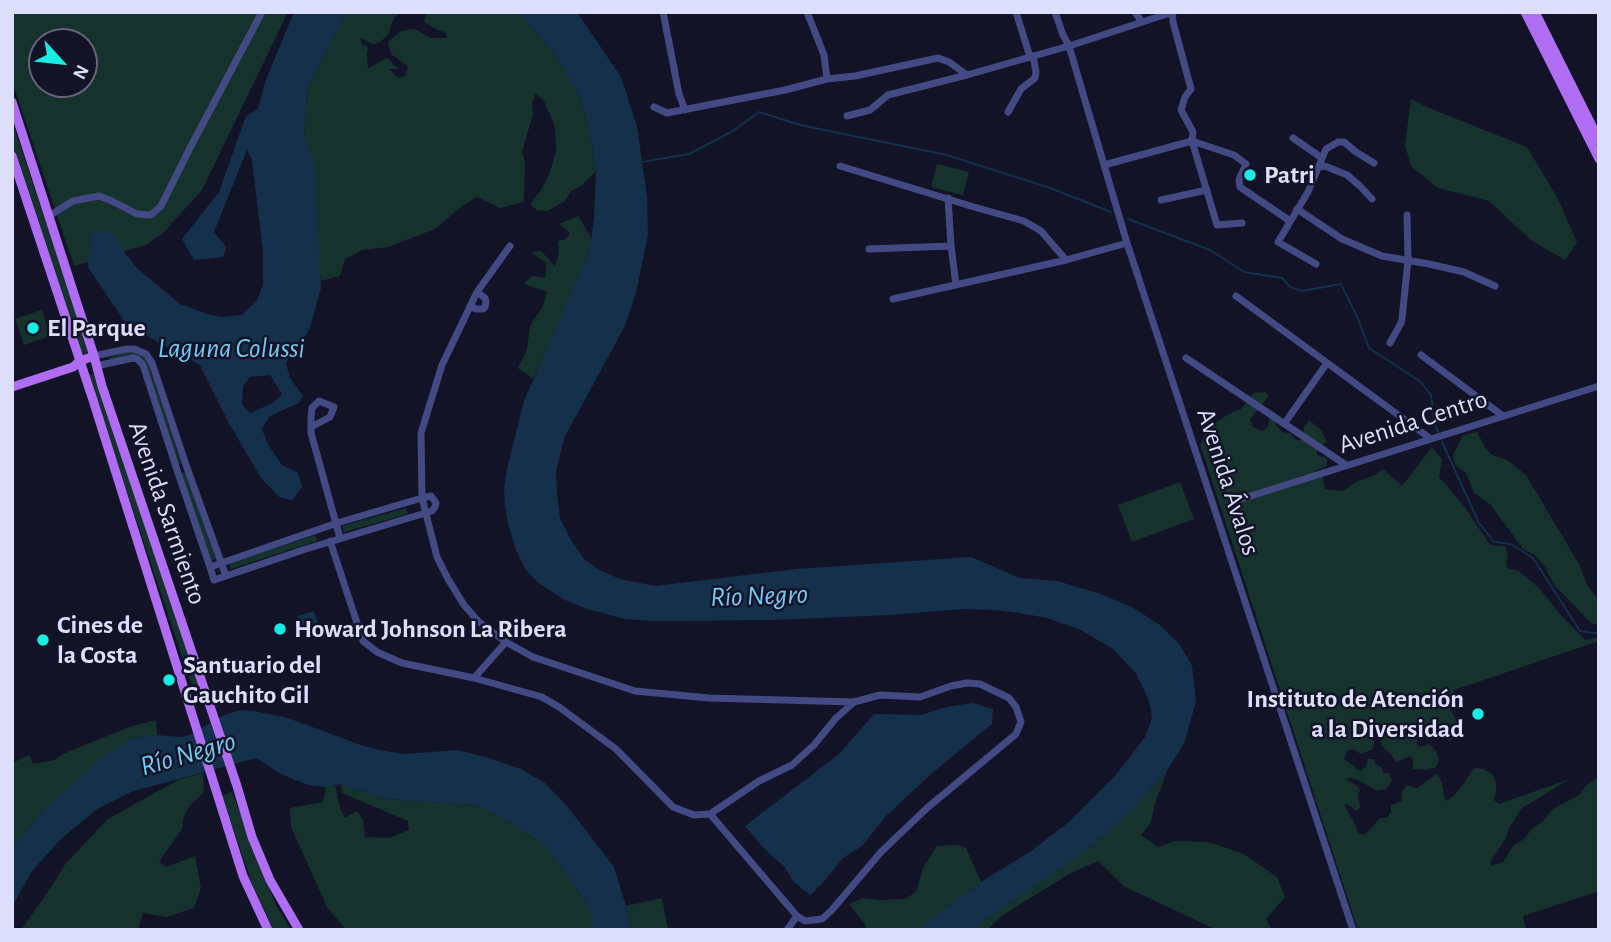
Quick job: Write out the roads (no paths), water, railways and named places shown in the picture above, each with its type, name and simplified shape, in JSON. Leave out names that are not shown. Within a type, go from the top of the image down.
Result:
[{"type":"main road","points":[[1525,12],[1599,159]]},
{"type":"main road","points":[[1535,12],[1599,140]]},
{"type":"main road","name":"Avenida Sarmiento","points":[[12,102],[252,837],[270,880],[299,930]]},
{"type":"main road","name":"Avenida Sarmiento","points":[[12,156],[243,876],[268,930]]},
{"type":"main road","points":[[12,387],[95,361]]},
{"type":"street","points":[[49,216],[74,201],[99,196],[137,214],[151,215],[161,206],[262,12]]},
{"type":"street","points":[[663,12],[679,94],[685,110]]},
{"type":"street","points":[[807,12],[824,55],[827,79]]},
{"type":"street","points":[[1008,112],[1021,89],[1035,78],[1036,72],[1016,12]]},
{"type":"street","name":"Avenida Ávalos","points":[[1055,12],[1069,46],[1128,243],[1353,930]]},
{"type":"street","points":[[1135,12],[1142,22]]},
{"type":"street","points":[[847,116],[870,110],[888,95],[1069,46],[1172,12],[1191,89],[1181,110],[1193,132],[1192,141],[1217,225],[1242,223]]},
{"type":"street","points":[[654,107],[667,113],[685,110],[938,58],[949,62],[967,75]]},
{"type":"street","points":[[1293,138],[1322,158]]},
{"type":"street","points":[[1104,165],[1192,141],[1234,155],[1246,164],[1239,180],[1240,187],[1290,221]]},
{"type":"street","points":[[1316,264],[1278,242],[1308,192],[1326,149],[1338,142],[1344,142],[1374,163]]},
{"type":"street","points":[[840,166],[1024,221],[1041,231],[1066,260]]},
{"type":"street","points":[[1320,167],[1325,166],[1347,175],[1372,199]]},
{"type":"street","points":[[1161,200],[1207,190]]},
{"type":"street","points":[[948,198],[956,285]]},
{"type":"street","points":[[1297,209],[1342,239],[1382,256],[1464,272],[1495,286]]},
{"type":"street","points":[[1390,343],[1401,323],[1408,260],[1407,215]]},
{"type":"street","points":[[893,299],[1066,260],[1128,243]]},
{"type":"street","points":[[510,246],[470,306],[442,365],[421,433],[422,498],[438,557],[464,605],[479,622],[533,657],[635,691],[709,698],[854,702],[880,695],[920,697],[967,683],[979,684],[1009,698],[1016,707],[1021,722],[1016,734],[927,807],[881,852],[822,919],[805,921],[797,916],[710,814]]},
{"type":"street","points":[[869,249],[951,246]]},
{"type":"street","points":[[470,306],[476,309],[485,307],[485,298],[477,292]]},
{"type":"street","points":[[1236,296],[1431,439]]},
{"type":"street","points":[[95,361],[134,349],[146,354],[152,363],[226,576]]},
{"type":"street","points":[[1421,355],[1503,416]]},
{"type":"street","points":[[95,361],[133,358],[143,365],[214,580],[327,542],[432,511],[436,503],[431,496],[422,498],[337,523],[210,567]]},
{"type":"street","points":[[1186,358],[1346,466]]},
{"type":"street","points":[[1284,424],[1327,363]]},
{"type":"street","name":"Avenida Centro","points":[[1241,499],[1599,386]]},
{"type":"street","points":[[311,427],[340,538]]},
{"type":"street","points":[[177,470],[186,466]]},
{"type":"street","points":[[318,530],[327,542],[363,641],[377,652],[402,663],[474,678],[541,697],[616,749],[673,807],[694,814],[710,814],[759,781],[792,765],[854,702]]},
{"type":"street","points":[[474,678],[506,642]]},
{"type":"street","points":[[823,701],[833,708],[836,718]]},
{"type":"street","points":[[787,930],[797,916]]},
{"type":"water","name":"Laguna Colussi","points":[[294,12],[347,12],[307,88],[304,137],[315,164],[321,288],[310,328],[298,349],[291,351],[286,364],[290,378],[303,396],[299,403],[270,416],[262,429],[267,443],[282,465],[298,473],[302,487],[292,500],[279,497],[261,478],[230,425],[200,365],[127,325],[88,267],[91,231],[107,232],[116,236],[124,252],[138,269],[180,304],[221,317],[242,315],[257,300],[263,285],[263,252],[252,160],[247,150],[214,232],[226,247],[223,257],[194,260],[182,239],[219,192],[246,116],[258,109],[265,82]],"holes":[[[270,375],[282,394],[273,403],[250,413],[242,405],[243,386],[250,377]]]},
{"type":"water","name":"Río Negro","points":[[519,12],[577,12],[621,77],[637,126],[647,197],[648,235],[636,293],[625,326],[564,438],[556,472],[560,518],[584,559],[620,579],[655,586],[796,569],[971,557],[1020,578],[1057,581],[1132,607],[1160,625],[1180,645],[1192,666],[1196,701],[1185,741],[1167,771],[1105,835],[988,917],[974,930],[919,930],[981,882],[1031,851],[1070,821],[1115,776],[1145,737],[1152,718],[1149,701],[1136,673],[1113,649],[1081,630],[1047,618],[1019,613],[963,609],[773,620],[653,621],[625,619],[587,609],[565,600],[537,582],[526,570],[516,550],[508,524],[504,490],[507,469],[524,401],[590,250],[596,171],[589,128],[580,98],[556,55]]},
{"type":"water","points":[[314,611],[318,623],[301,628],[297,616]]},
{"type":"water","points":[[972,703],[993,709],[992,724],[931,774],[886,816],[862,846],[843,858],[810,895],[794,882],[784,866],[769,854],[745,826],[839,754],[874,714],[921,715]]},
{"type":"water","name":"Río Negro","points":[[240,710],[288,718],[379,750],[404,754],[458,750],[521,769],[545,783],[567,806],[614,867],[630,930],[592,930],[592,913],[546,846],[508,821],[476,805],[387,799],[341,784],[326,787],[308,785],[281,774],[256,758],[131,792],[97,809],[62,838],[32,871],[12,907],[12,849],[42,811],[103,757],[135,738],[190,735],[224,715]]},
{"type":"waterway","points":[[642,162],[689,154],[733,131],[759,112],[800,125],[947,155],[1050,188],[1111,212]]},
{"type":"waterway","points":[[1128,219],[1210,250],[1244,272],[1282,278],[1290,287],[1302,291],[1341,284],[1369,348],[1421,382],[1431,395],[1438,432]]},
{"type":"waterway","points":[[1442,442],[1479,523],[1494,542],[1511,544],[1533,558],[1580,631],[1599,632]]},
{"type":"place","name":"Patri","points":[[1250,175]]},
{"type":"place","name":"El Parque","points":[[33,328]]},
{"type":"place","name":"Howard Johnson La Ribera","points":[[280,629]]},
{"type":"place","name":"Cines de la Costa","points":[[43,640]]},
{"type":"place","name":"Santuario del Gauchito Gil","points":[[169,680]]},
{"type":"place","name":"Instituto de Atención a la Diversidad","points":[[1478,714]]}]
